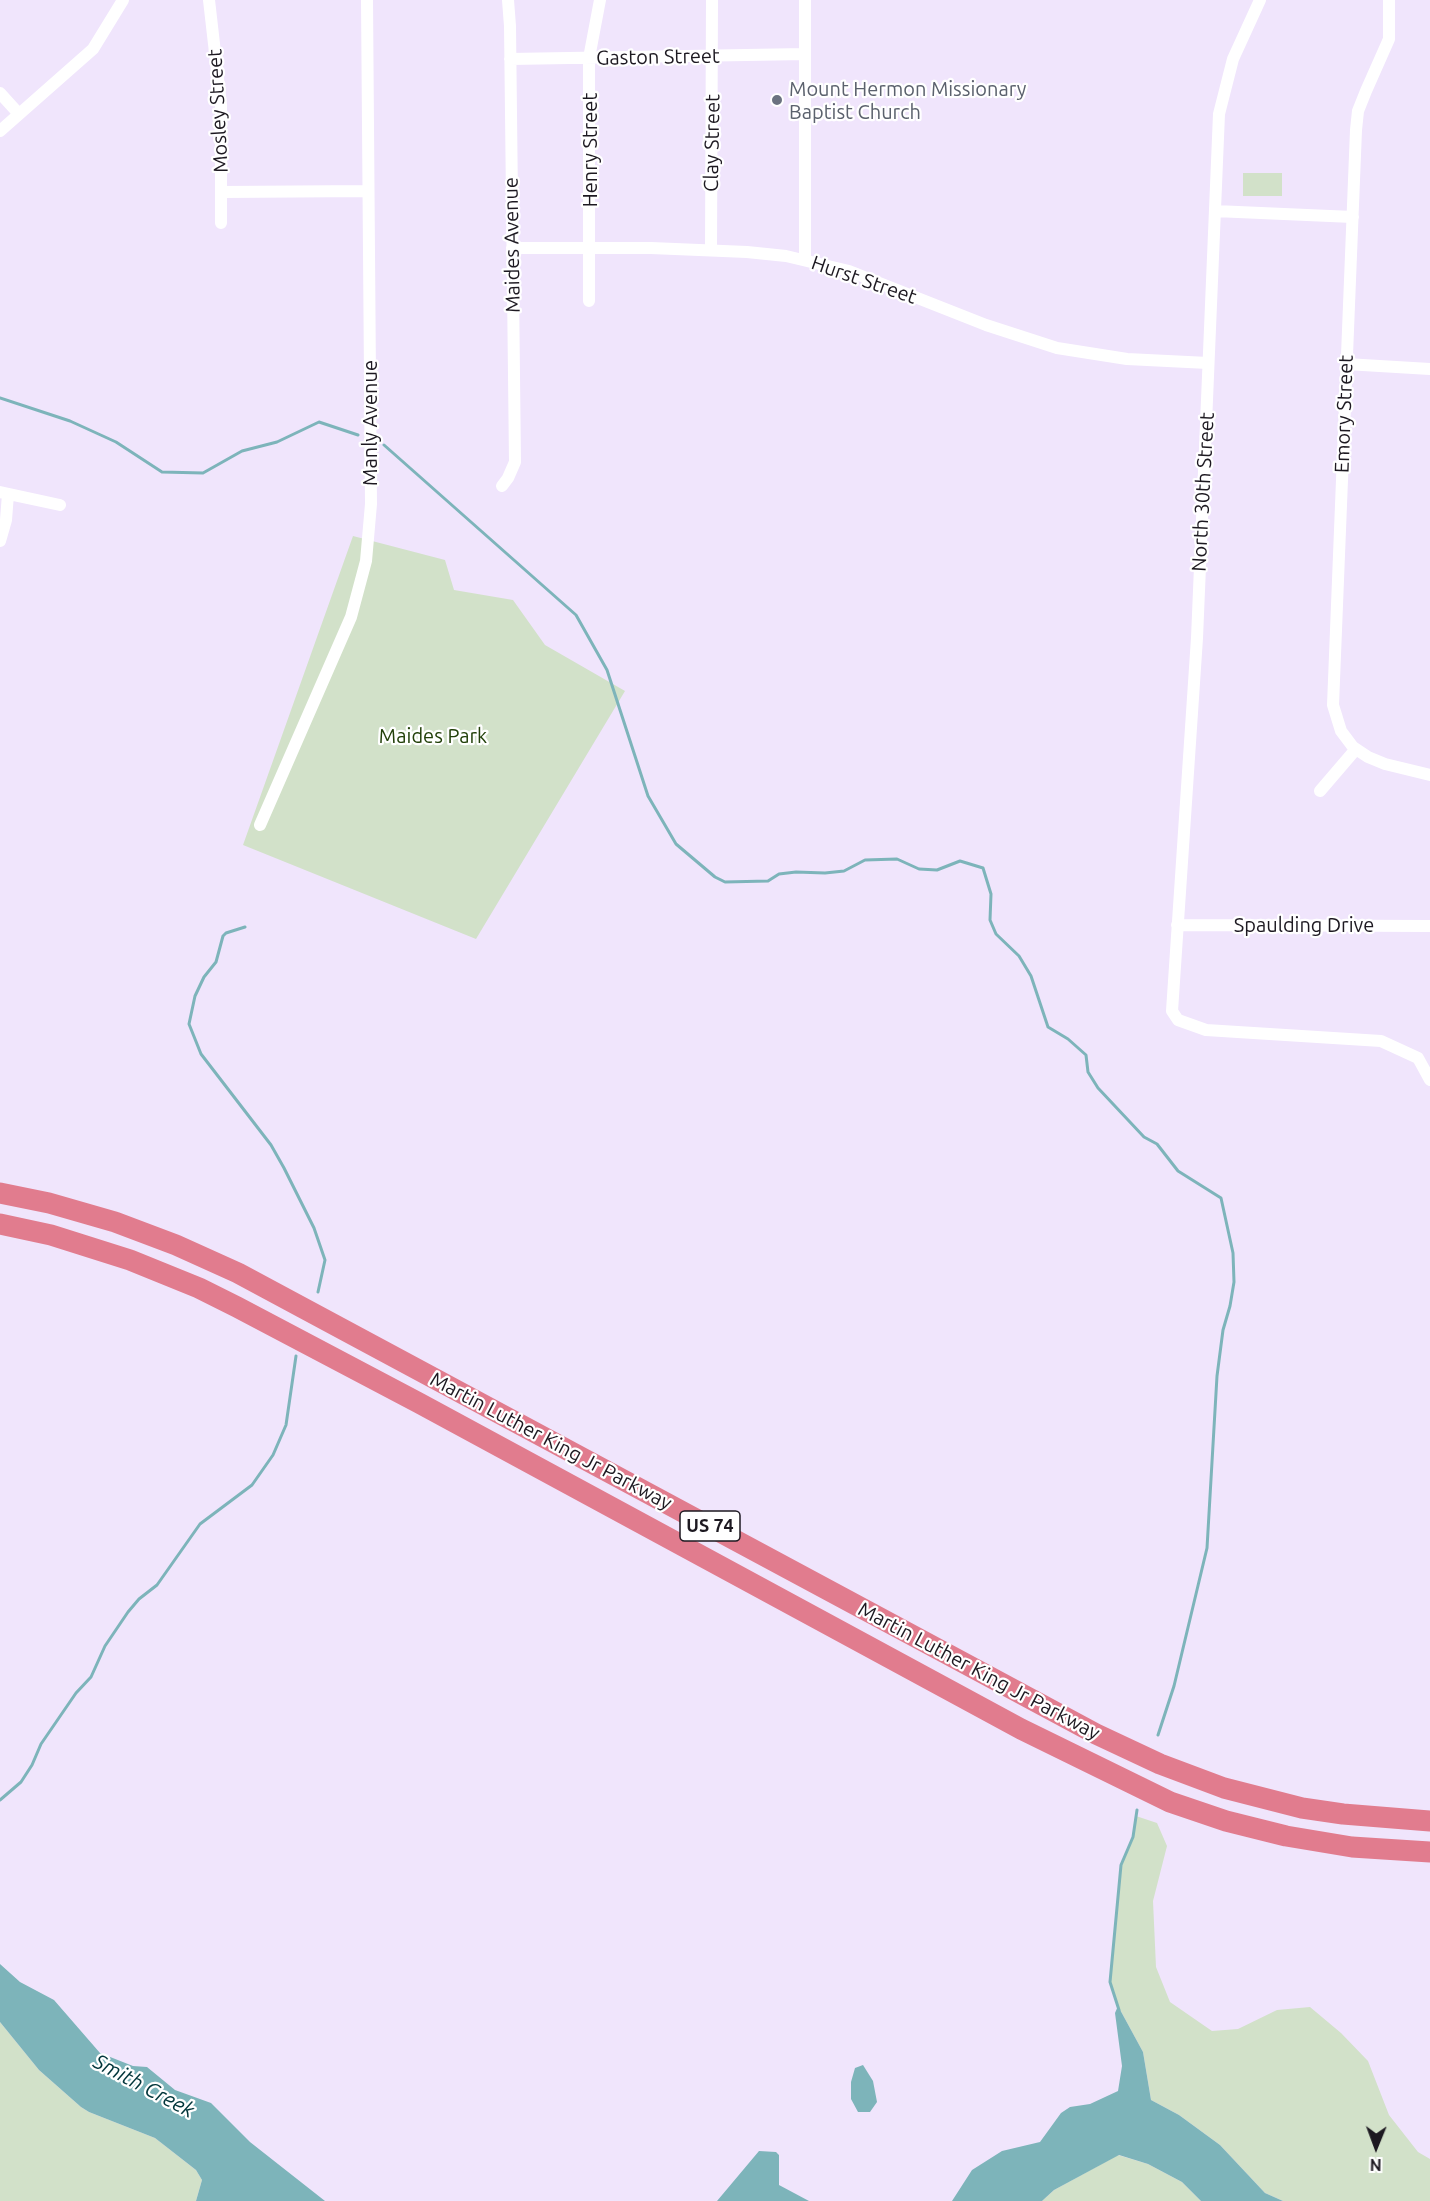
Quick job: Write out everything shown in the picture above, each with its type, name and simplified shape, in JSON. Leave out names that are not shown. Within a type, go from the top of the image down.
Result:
[{"type":"highway","name":"Martin Luther King Jr Parkway","points":[[0,1193],[49,1203],[115,1222],[166,1241],[238,1273],[1096,1734],[1150,1760],[1224,1788],[1282,1803],[1343,1814],[1430,1821]]},
{"type":"highway","name":"Martin Luther King Jr Parkway","points":[[0,1224],[51,1235],[130,1260],[199,1288],[409,1398],[1021,1729],[1170,1802],[1226,1821],[1286,1836],[1352,1847],[1430,1852]]},
{"type":"street","points":[[0,131],[93,49],[123,0]]},
{"type":"street","name":"Mosley Street","points":[[209,0],[220,91],[221,223]]},
{"type":"street","name":"Manly Avenue","points":[[260,825],[351,617],[366,561],[370,504],[367,0]]},
{"type":"street","name":"Maides Avenue","points":[[502,486],[514,462],[508,0]]},
{"type":"street","name":"Henry Street","points":[[589,301],[590,58],[600,0]]},
{"type":"street","name":"Clay Street","points":[[711,250],[712,0]]},
{"type":"street","points":[[805,0],[805,260]]},
{"type":"street","name":"North 30th Street","points":[[1260,0],[1233,59],[1221,100],[1196,647],[1172,1011],[1178,1020],[1206,1030],[1381,1041],[1418,1058],[1430,1080]]},
{"type":"street","name":"Emory Street","points":[[1389,0],[1389,39],[1357,116],[1332,694],[1334,714],[1341,731],[1356,749],[1385,764],[1430,775]]},
{"type":"street","name":"Gaston Street","points":[[510,59],[805,54]]},
{"type":"street","points":[[0,93],[19,114]]},
{"type":"street","points":[[222,192],[368,191]]},
{"type":"street","points":[[1215,211],[1353,217]]},
{"type":"street","name":"Hurst Street","points":[[512,248],[711,250],[767,254],[805,260],[849,271],[995,328],[1057,348],[1127,359],[1208,363]]},
{"type":"street","points":[[1347,364],[1430,369]]},
{"type":"street","points":[[0,541],[6,520],[4,493],[60,504]]},
{"type":"street","points":[[1320,791],[1356,749]]},
{"type":"street","name":"Spaulding Drive","points":[[1177,925],[1430,926]]},
{"type":"green space","points":[[1243,173],[1282,173],[1282,196],[1243,196]]},
{"type":"green space","name":"Maides Park","points":[[353,536],[445,560],[454,590],[513,600],[545,645],[625,691],[476,939],[243,845]]},
{"type":"green space","points":[[1136,1816],[1157,1823],[1167,1846],[1153,1901],[1156,1967],[1170,2002],[1212,2031],[1238,2029],[1277,2010],[1310,2007],[1341,2033],[1368,2061],[1389,2115],[1418,2152],[1430,2159],[1430,2201],[1283,2201],[1265,2193],[1220,2145],[1179,2115],[1151,2100],[1143,2052],[1118,2006],[1110,1982],[1121,1865],[1133,1837]]},
{"type":"green space","points":[[0,2022],[39,2070],[81,2107],[155,2138],[196,2170],[202,2180],[196,2201],[0,2201]]},
{"type":"green space","points":[[1118,2155],[1148,2164],[1182,2182],[1201,2201],[1042,2201],[1054,2190]]},
{"type":"water","name":"Smith Creek","points":[[0,1964],[20,1982],[54,2000],[100,2053],[133,2066],[147,2067],[175,2090],[211,2103],[250,2142],[325,2201],[196,2201],[202,2180],[196,2170],[155,2138],[81,2107],[39,2070],[0,2022]]},
{"type":"water","points":[[1118,2006],[1143,2052],[1151,2100],[1179,2115],[1220,2145],[1265,2193],[1283,2201],[1201,2201],[1182,2182],[1148,2164],[1119,2155],[1054,2190],[1042,2201],[952,2201],[972,2170],[1002,2151],[1040,2142],[1061,2113],[1070,2107],[1090,2104],[1118,2091],[1122,2066],[1115,2013]]},
{"type":"water","points":[[863,2065],[873,2081],[877,2102],[870,2112],[858,2112],[851,2099],[851,2082],[855,2068]]},
{"type":"water","points":[[759,2151],[776,2152],[779,2155],[779,2185],[809,2201],[717,2201]]},
{"type":"waterway","points":[[0,398],[70,421],[116,442],[162,472],[203,473],[242,451],[277,442],[319,422],[358,435]]},
{"type":"waterway","points":[[384,445],[576,615],[607,670],[648,796],[676,844],[715,877],[725,882],[768,881],[779,874],[796,872],[844,871],[865,860],[897,859],[919,869],[937,870],[960,861],[983,868],[991,894],[990,920],[996,934],[1019,956],[1031,976],[1048,1027],[1068,1039],[1086,1055],[1088,1072],[1098,1088],[1144,1137],[1157,1144],[1178,1171],[1221,1198],[1233,1253],[1234,1282],[1223,1330],[1217,1376],[1207,1548],[1174,1686],[1158,1735]]},
{"type":"waterway","points":[[245,927],[223,936],[216,962],[204,977],[195,996],[189,1024],[201,1054],[271,1145],[314,1228],[325,1260],[318,1292]]},
{"type":"waterway","points":[[0,1800],[21,1782],[32,1765],[41,1744],[76,1693],[91,1677],[105,1646],[128,1612],[139,1599],[157,1585],[200,1524],[252,1485],[273,1455],[286,1425],[296,1356]]},
{"type":"waterway","points":[[1119,2010],[1110,1982],[1121,1865],[1133,1837],[1137,1810]]},
{"type":"place","name":"Mount Hermon Missionary Baptist Church","points":[[777,100]]}]
